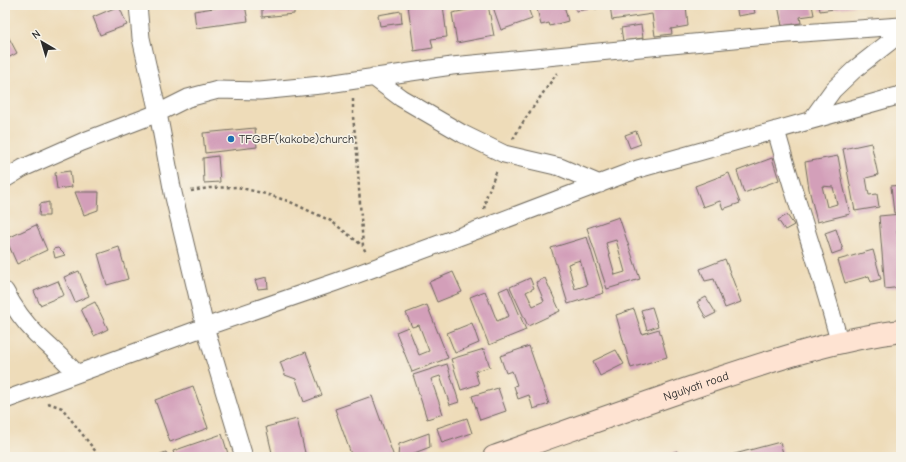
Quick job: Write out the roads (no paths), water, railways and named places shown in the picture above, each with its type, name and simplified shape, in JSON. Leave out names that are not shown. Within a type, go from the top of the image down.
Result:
[{"type":"main road","name":"Ngulyati road","points":[[494,457],[637,406],[840,341],[901,331]]},
{"type":"street","points":[[138,5],[141,38],[158,113],[173,193],[205,327],[244,457]]},
{"type":"street","points":[[5,179],[24,168],[82,142],[158,113],[188,98],[218,90],[260,91],[452,66],[788,34],[901,26]]},
{"type":"street","points":[[812,120],[833,90],[855,69],[901,33]]},
{"type":"street","points":[[373,77],[401,98],[463,134],[504,154],[560,167],[600,184]]},
{"type":"street","points":[[5,400],[76,373],[371,269],[638,169],[901,94]]},
{"type":"street","points":[[776,130],[840,341]]},
{"type":"street","points":[[5,291],[11,302],[35,333],[63,358],[76,373]]},
{"type":"place","name":"TFGBF(kakobe)church","points":[[231,139]]}]
